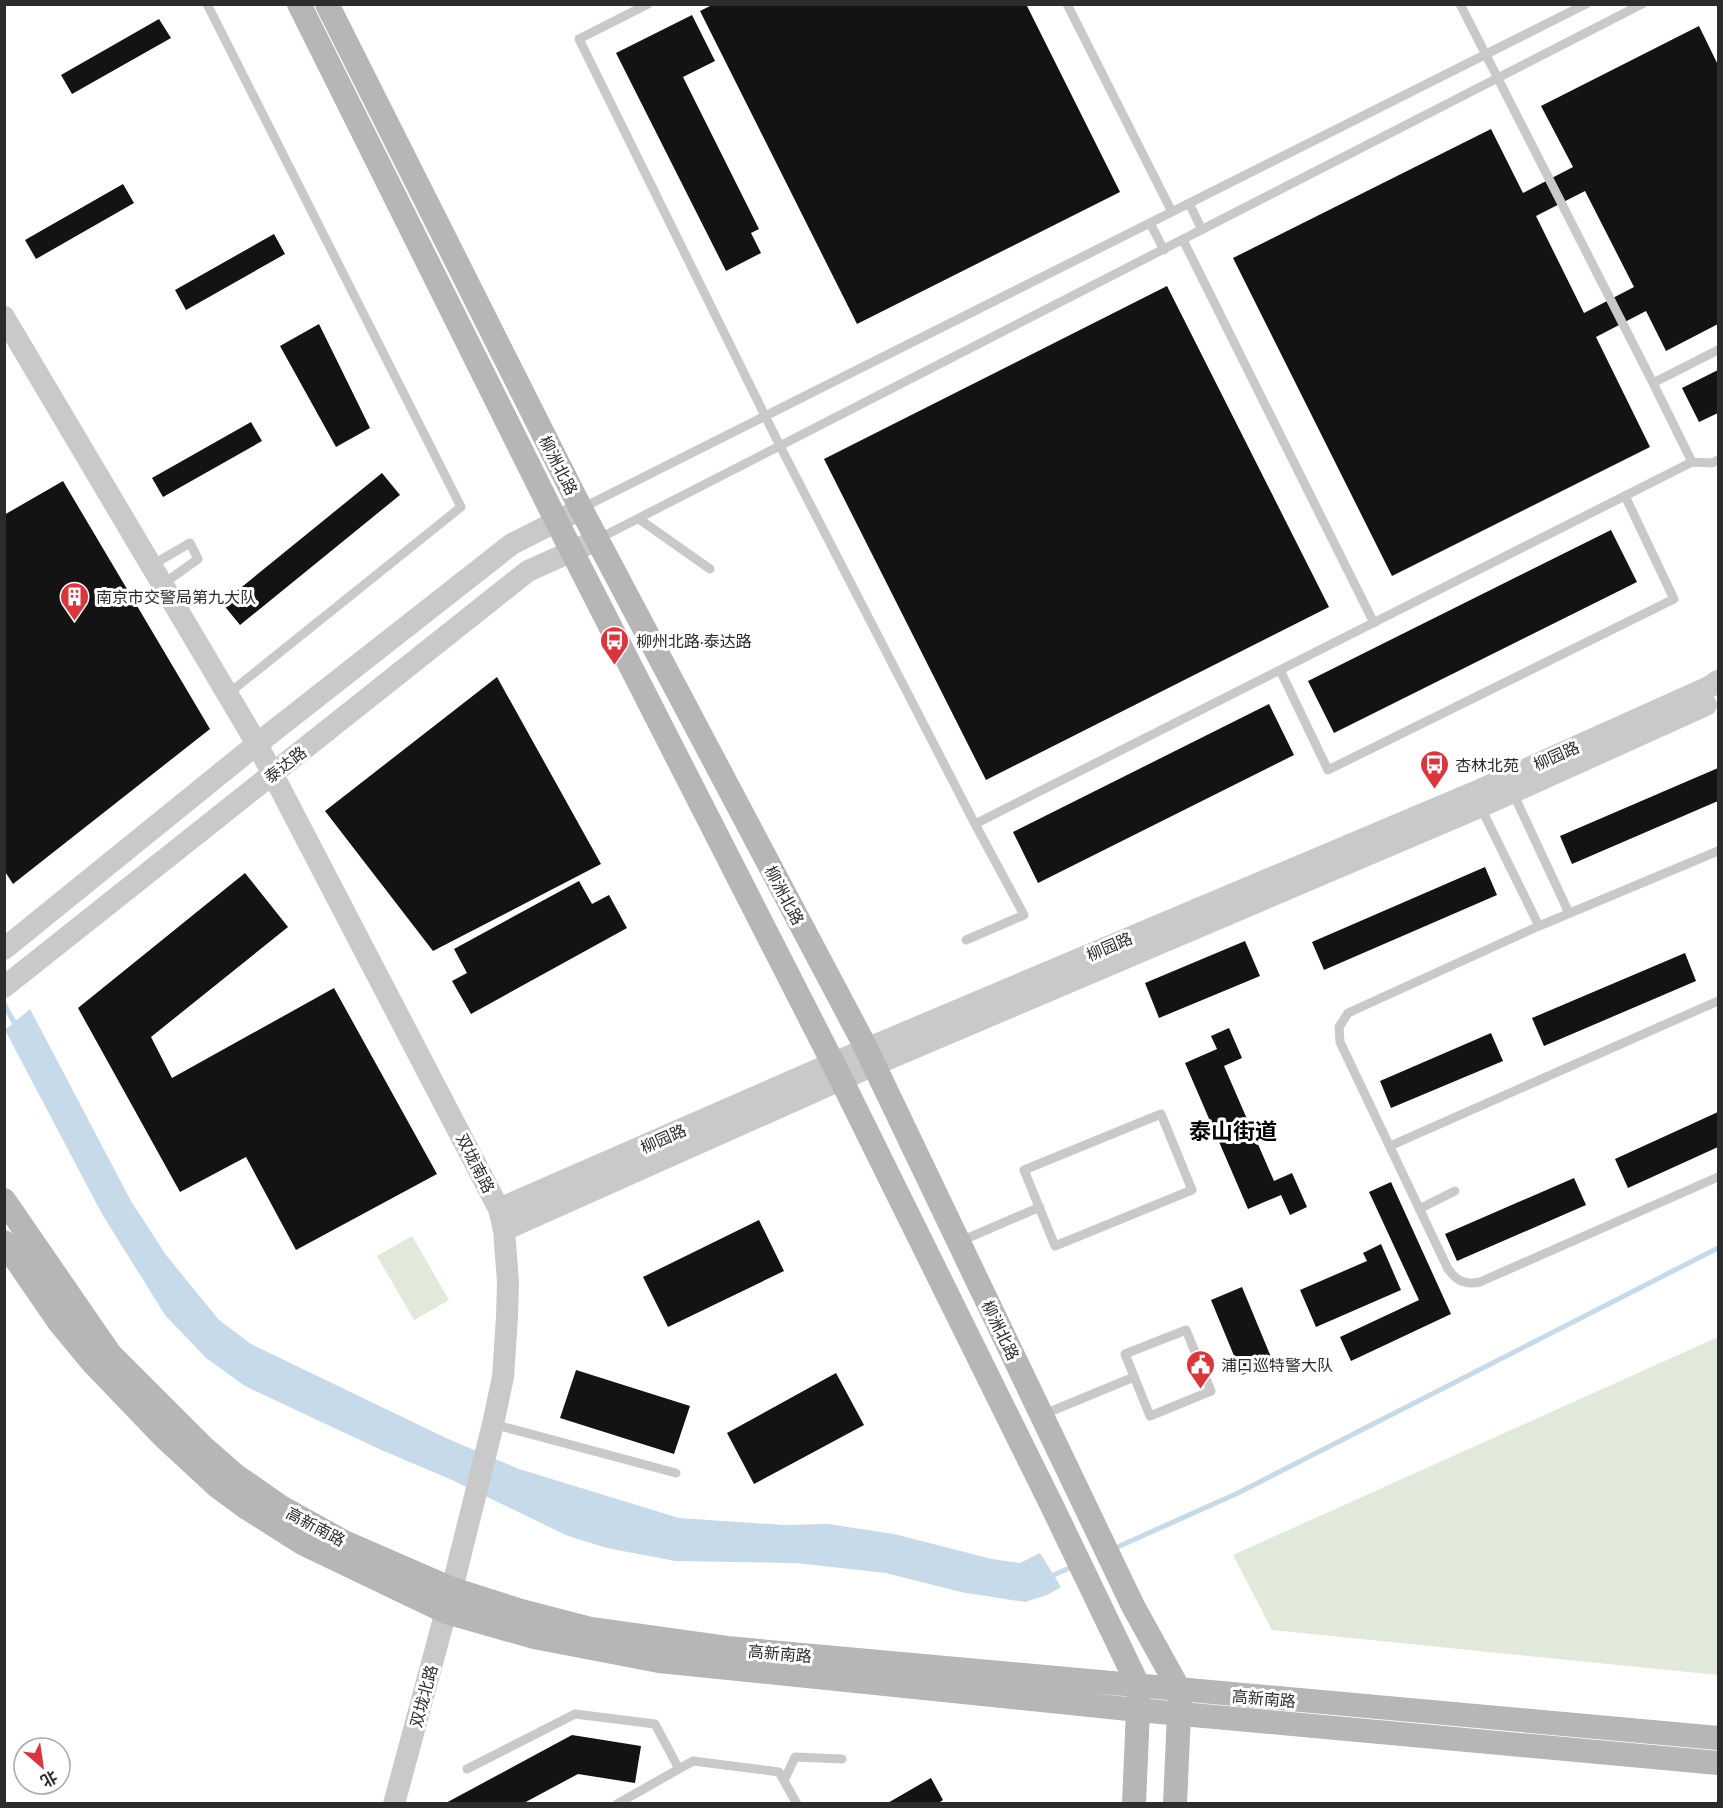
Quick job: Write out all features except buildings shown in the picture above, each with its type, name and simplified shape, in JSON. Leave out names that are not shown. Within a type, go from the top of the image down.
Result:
[{"type":"main road","name":"柳洲北路","points":[[299,4],[557,522],[837,1072],[1106,1617],[1139,1699],[1134,1803]]},
{"type":"main road","name":"柳洲北路","points":[[327,4],[581,509],[870,1057],[1180,1702]]},
{"type":"main road","name":"高新南路","points":[[4,1200],[110,1354],[195,1440],[235,1475],[281,1507],[449,1600]]},
{"type":"main road","name":"高新南路","points":[[4,1242],[59,1322],[93,1363],[157,1430],[217,1486],[304,1544],[449,1600],[518,1610],[591,1629],[1139,1699],[1719,1738]]},
{"type":"main road","name":"高新南路","points":[[1180,1702],[1719,1763]]},
{"type":"main road","points":[[1175,1803],[1180,1702]]},
{"type":"street","name":"双垅南路","points":[[4,317],[228,694],[273,774],[501,1220],[508,1282],[503,1377],[449,1600]]},
{"type":"street","name":"泰达路","points":[[4,949],[256,744],[512,544],[581,509]]},
{"type":"street","name":"泰达路","points":[[12,981],[528,571],[597,540]]},
{"type":"street","name":"柳园路","points":[[501,1220],[870,1057],[1476,800],[1719,681]]},
{"type":"street","name":"柳园路","points":[[1509,785],[1719,699]]},
{"type":"street","name":"双垅北路","points":[[394,1803],[449,1600]]},
{"type":"lane","points":[[207,4],[461,507],[228,694]]},
{"type":"lane","points":[[648,4],[579,39],[780,446],[1024,915],[966,940]]},
{"type":"lane","points":[[1067,4],[1172,212]]},
{"type":"lane","points":[[1460,4],[1692,462]]},
{"type":"lane","points":[[581,509],[1586,4]]},
{"type":"lane","points":[[597,540],[1642,4]]},
{"type":"lane","points":[[1189,203],[1202,230]]},
{"type":"lane","points":[[1150,223],[1164,250]]},
{"type":"lane","points":[[1183,240],[1374,623]]},
{"type":"lane","points":[[1653,383],[1719,350]]},
{"type":"lane","points":[[975,824],[1692,462],[1712,463],[1719,460]]},
{"type":"lane","points":[[1280,670],[1328,770],[1674,599],[1625,496]]},
{"type":"lane","points":[[639,519],[710,569]]},
{"type":"lane","points":[[1509,785],[1569,913]]},
{"type":"lane","points":[[1476,800],[1539,926]]},
{"type":"lane","points":[[1719,851],[1539,926],[1348,1013],[1339,1027],[1340,1042],[1448,1269],[1456,1279],[1467,1284],[1479,1282],[1719,1176]]},
{"type":"lane","points":[[1389,1146],[1719,1001]]},
{"type":"lane","points":[[1161,1114],[1192,1190],[1055,1246],[1040,1207],[1024,1170],[1161,1114]]},
{"type":"lane","points":[[1419,1209],[1455,1191]]},
{"type":"lane","points":[[959,1242],[1040,1207]]},
{"type":"lane","points":[[1186,1330],[1211,1391],[1150,1416],[1134,1377],[1125,1354],[1186,1330]]},
{"type":"lane","points":[[1041,1415],[1134,1377]]},
{"type":"lane","points":[[491,1430],[676,1473]]},
{"type":"lane","points":[[467,1769],[574,1714],[655,1724],[679,1769]]},
{"type":"lane","points":[[784,1781],[795,1757],[842,1759]]},
{"type":"lane","points":[[616,1803],[693,1761],[779,1772],[797,1803]]},
{"type":"green space","points":[[412,1236],[449,1300],[414,1320],[377,1256]]},
{"type":"green space","points":[[1718,1337],[1718,1675],[1272,1630],[1233,1555]]},
{"type":"water","points":[[30,1009],[131,1201],[166,1255],[219,1320],[251,1344],[446,1438],[519,1469],[679,1518],[784,1525],[828,1524],[894,1534],[992,1559],[1020,1563],[1040,1553],[1061,1587],[1047,1595],[1025,1602],[961,1592],[886,1573],[796,1563],[675,1561],[607,1548],[568,1536],[452,1480],[379,1449],[245,1386],[206,1358],[165,1315],[102,1214],[5,1030]]},
{"type":"waterway","points":[[4,1004],[16,1026]]},
{"type":"waterway","points":[[1113,1549],[1238,1493],[1718,1248]]},
{"type":"waterway","points":[[1047,1578],[1074,1566]]},
{"type":"place","name":"南京市交警局第九大队","points":[[75,622]]},
{"type":"place","name":"柳州北路·泰达路","points":[[615,666]]},
{"type":"place","name":"杏林北苑","points":[[1434,790]]},
{"type":"place","name":"浦口巡特警大队","points":[[1200,1390]]},
{"type":"district","name":"泰山街道","points":[[1233,1130]]}]
